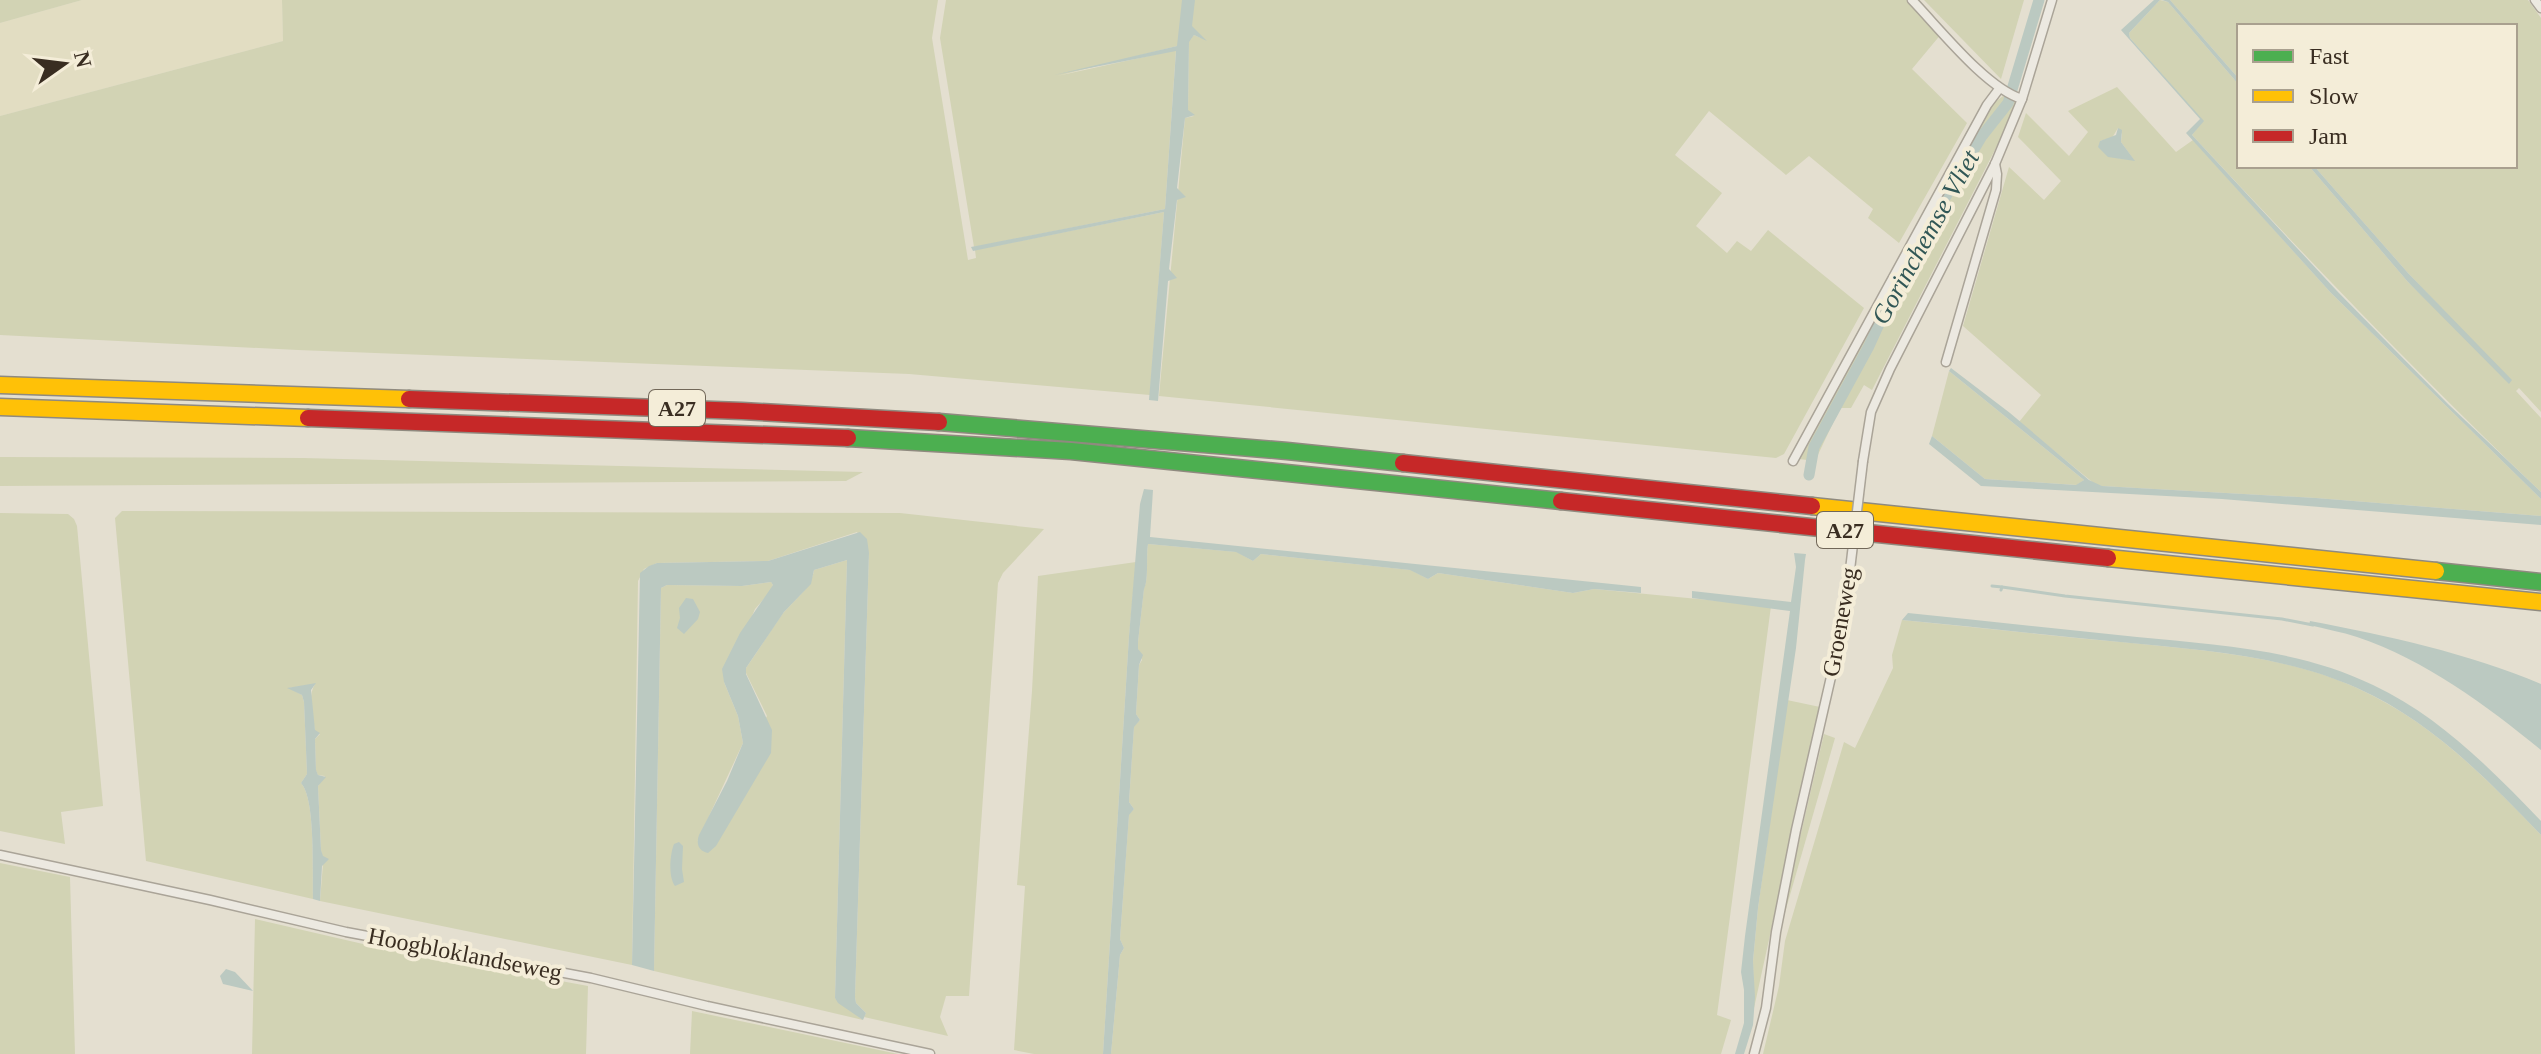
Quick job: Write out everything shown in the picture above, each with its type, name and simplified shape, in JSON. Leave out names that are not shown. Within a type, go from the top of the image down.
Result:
[{"type":"highway","name":"A27","points":[[0,385],[669,408],[975,424],[1287,451],[2541,582]]},
{"type":"highway","name":"A27","points":[[0,407],[816,436],[1071,451],[2541,602]]},
{"type":"highway","name":"A27","points":[[0,418],[182,414]]},
{"type":"street","points":[[1912,0],[1999,89],[2015,97]]},
{"type":"street","name":"Groeneweg","points":[[1754,1054],[1766,1008],[1776,932],[1796,830],[1844,620],[1871,412],[1995,164],[2015,97],[2052,0]]},
{"type":"street","points":[[2535,0],[2541,8]]},
{"type":"street","points":[[1793,461],[1987,105],[1999,89]]},
{"type":"street","name":"Groeneweg","points":[[1946,362],[1996,190],[1995,164]]},
{"type":"street","name":"Hoogbloklandseweg","points":[[0,855],[346,932],[591,978],[930,1054]]},
{"type":"shaded area","points":[[82,0],[282,0],[283,41],[0,116],[0,23]]},
{"type":"shaded area","points":[[1182,0],[1195,0],[1192,26],[1207,41],[1194,35],[1189,42],[1188,110],[1195,115],[1185,118],[1177,188],[1186,197],[1177,200],[1169,269],[1177,278],[1168,281],[1158,401],[1149,400],[1164,212],[973,251],[971,247],[1165,209],[1176,51],[1054,75],[1177,46]]},
{"type":"shaded area","points":[[2154,0],[2160,0],[2129,33],[2130,38],[2204,121],[2192,135],[2337,291],[2448,404],[2541,492],[2541,499],[2331,293],[2186,133],[2200,119],[2121,30]]},
{"type":"shaded area","points":[[2162,0],[2170,0],[2237,77],[2237,83],[2168,2]]},
{"type":"shaded area","points":[[2118,128],[2122,130],[2121,142],[2135,161],[2108,157],[2098,147],[2100,141],[2116,135]]},
{"type":"shaded area","points":[[2311,168],[2316,168],[2408,273],[2512,380],[2509,384],[2408,282]]},
{"type":"shaded area","points":[[1951,368],[2089,480],[2102,486],[2316,498],[2541,516],[2541,525],[2222,499],[1981,486],[1929,444],[1932,436],[1985,479],[2076,485],[2084,480],[1949,371]]},
{"type":"shaded area","points":[[1144,489],[1153,490],[1150,537],[1641,587],[1641,593],[1594,589],[1573,593],[1438,573],[1428,579],[1410,570],[1261,554],[1253,561],[1236,552],[1148,544],[1138,642],[1138,649],[1143,655],[1139,665],[1136,714],[1140,720],[1134,727],[1129,802],[1134,809],[1129,815],[1120,939],[1124,948],[1120,955],[1111,1054],[1103,1054],[1129,636],[1140,504]]},
{"type":"shaded area","points":[[860,532],[867,539],[869,553],[855,997],[856,1003],[866,1013],[863,1020],[835,998],[847,560],[814,570],[811,584],[784,612],[746,668],[772,730],[771,753],[716,846],[708,853],[699,846],[699,835],[743,743],[738,716],[722,669],[740,633],[773,585],[771,582],[742,586],[667,585],[661,588],[654,971],[632,965],[640,573],[657,563],[768,561]]},
{"type":"shaded area","points":[[1794,553],[1806,554],[1796,648],[1758,908],[1753,961],[1753,1025],[1744,1054],[1735,1054],[1744,1023],[1741,972],[1745,936],[1790,611],[1692,598],[1692,591],[1791,602],[1796,567]]},
{"type":"shaded area","points":[[686,598],[693,599],[700,612],[698,619],[684,634],[677,628],[679,608]]},
{"type":"shaded area","points":[[1908,613],[2257,650],[2345,673],[2420,712],[2463,745],[2541,821],[2541,835],[2478,772],[2433,734],[2384,701],[2329,677],[2271,661],[2210,651],[1902,620]]},
{"type":"shaded area","points":[[2310,621],[2456,654],[2541,684],[2541,750],[2477,701],[2431,671],[2357,637],[2309,625]]},
{"type":"shaded area","points":[[316,683],[311,690],[315,730],[320,733],[315,739],[316,770],[318,775],[326,777],[318,786],[321,850],[323,856],[329,859],[322,866],[320,901],[313,899],[311,820],[306,792],[301,783],[307,774],[304,702],[302,695],[287,688]]},
{"type":"shaded area","points":[[679,842],[683,846],[684,882],[675,886],[671,877],[671,859],[674,844]]},
{"type":"shaded area","points":[[226,969],[235,972],[253,991],[223,984],[220,976]]},
{"type":"green space","points":[[0,0],[82,0],[0,23]]},
{"type":"green space","points":[[282,0],[938,0],[932,38],[968,260],[976,258],[975,250],[1164,212],[1150,395],[909,374],[0,335],[0,116],[283,41]]},
{"type":"green space","points":[[946,0],[1910,0],[1942,33],[1912,69],[1967,123],[1899,243],[1868,218],[1873,209],[1809,156],[1786,175],[1709,111],[1675,155],[1722,193],[1696,226],[1727,253],[1737,241],[1751,251],[1768,230],[1864,308],[1784,454],[1776,458],[1159,396],[1185,118],[1194,116],[1188,111],[1189,41],[1194,35],[1201,38],[1187,27],[1185,44],[1057,76],[1176,50],[1165,209],[974,247],[940,38]]},
{"type":"green space","points":[[1924,0],[2024,0],[2001,79]]},
{"type":"green space","points":[[2160,0],[2168,2],[2237,83],[2237,168],[2311,168],[2408,282],[2511,381],[2408,273],[2316,168],[2517,168],[2517,24],[2237,24],[2237,77],[2170,0],[2528,0],[2541,18],[2541,412],[2519,388],[2516,391],[2541,418],[2541,492],[2451,405],[2192,135],[2203,121],[2130,38],[2129,33]]},
{"type":"green space","points":[[2117,87],[2176,152],[2193,140],[2331,293],[2541,499],[2541,516],[2096,485],[2019,422],[2041,395],[1963,326],[2009,167],[2044,200],[2061,181],[2018,137],[2026,113],[2069,156],[2088,132],[2068,111]],"holes":[[[2118,128],[2122,134],[2121,142],[2134,160],[2118,158],[2100,141],[2112,138]]]},
{"type":"green space","points":[[2003,96],[2015,102],[2015,107],[1872,390],[1864,385],[1851,408],[1840,408],[1815,461],[1799,459],[1990,106]]},
{"type":"green space","points":[[1949,371],[2084,480],[2077,485],[1985,479],[1932,436]]},
{"type":"green space","points":[[0,457],[303,458],[863,472],[846,481],[0,486]]},
{"type":"green space","points":[[122,511],[900,513],[1044,529],[1003,573],[998,583],[969,996],[946,996],[940,1017],[948,1036],[864,1017],[866,1013],[856,1003],[869,553],[857,532],[768,561],[657,563],[644,569],[638,581],[632,965],[320,901],[323,864],[318,786],[325,776],[318,775],[316,771],[315,739],[320,734],[315,731],[311,706],[315,684],[289,688],[302,695],[304,702],[307,774],[301,783],[306,792],[311,820],[313,899],[146,861],[115,518]]},
{"type":"green space","points":[[0,513],[68,514],[77,526],[103,806],[61,812],[65,844],[0,831]]},
{"type":"green space","points":[[1148,544],[1237,552],[1253,561],[1261,554],[1411,570],[1428,579],[1438,573],[1573,593],[1594,589],[1771,606],[1717,1015],[1731,1020],[1721,1054],[1111,1054],[1120,955],[1124,948],[1120,939],[1129,814],[1134,809],[1129,802],[1134,726],[1140,720],[1136,714],[1139,665],[1142,660],[1138,642]]},
{"type":"green space","points":[[847,560],[835,998],[863,1020],[654,971],[661,588],[667,585],[742,586],[771,582],[773,585],[755,609],[724,682],[738,716],[743,743],[697,842],[767,716],[746,668],[781,616],[805,589],[814,570]]},
{"type":"green space","points":[[1136,562],[1103,1054],[1034,1054],[1014,1050],[1025,886],[1017,885],[1038,576]]},
{"type":"green space","points":[[1902,620],[2246,656],[2330,677],[2410,717],[2456,752],[2541,835],[2541,1054],[1763,1054],[1779,986],[1785,941],[1844,742],[1855,748],[1893,668],[1892,655]]},
{"type":"green space","points":[[1787,700],[1820,707],[1754,1008],[1753,961],[1758,908]]},
{"type":"green space","points":[[1824,734],[1835,738],[1784,916],[1782,915]]},
{"type":"green space","points":[[0,863],[70,877],[75,1054],[0,1054]]},
{"type":"green space","points":[[255,919],[376,947],[588,986],[586,1054],[252,1054]]},
{"type":"green space","points":[[692,1011],[898,1054],[690,1054]]},
{"type":"waterway","name":"Gorinchemse Vliet","points":[[1809,475],[1814,447],[1869,346],[1909,258],[1982,136],[2008,103],[2039,0]]},
{"type":"waterway","points":[[1992,586],[2002,587]]},
{"type":"waterway","points":[[2001,590],[2002,587],[2313,625]]},
{"type":"traffic: fast","points":[[939,422],[1403,463]]},
{"type":"traffic: fast","points":[[848,438],[1071,451],[1561,501]]},
{"type":"traffic: fast","points":[[2436,571],[2541,582]]},
{"type":"traffic: slow","points":[[0,385],[409,399]]},
{"type":"traffic: slow","points":[[0,407],[308,418]]},
{"type":"traffic: slow","points":[[1812,506],[2436,571]]},
{"type":"traffic: slow","points":[[2108,558],[2541,602]]},
{"type":"traffic: jam","points":[[409,399],[742,411],[939,422]]},
{"type":"traffic: jam","points":[[308,418],[848,438]]},
{"type":"traffic: jam","points":[[1403,463],[1812,506]]},
{"type":"traffic: jam","points":[[1561,501],[2108,558]]}]
